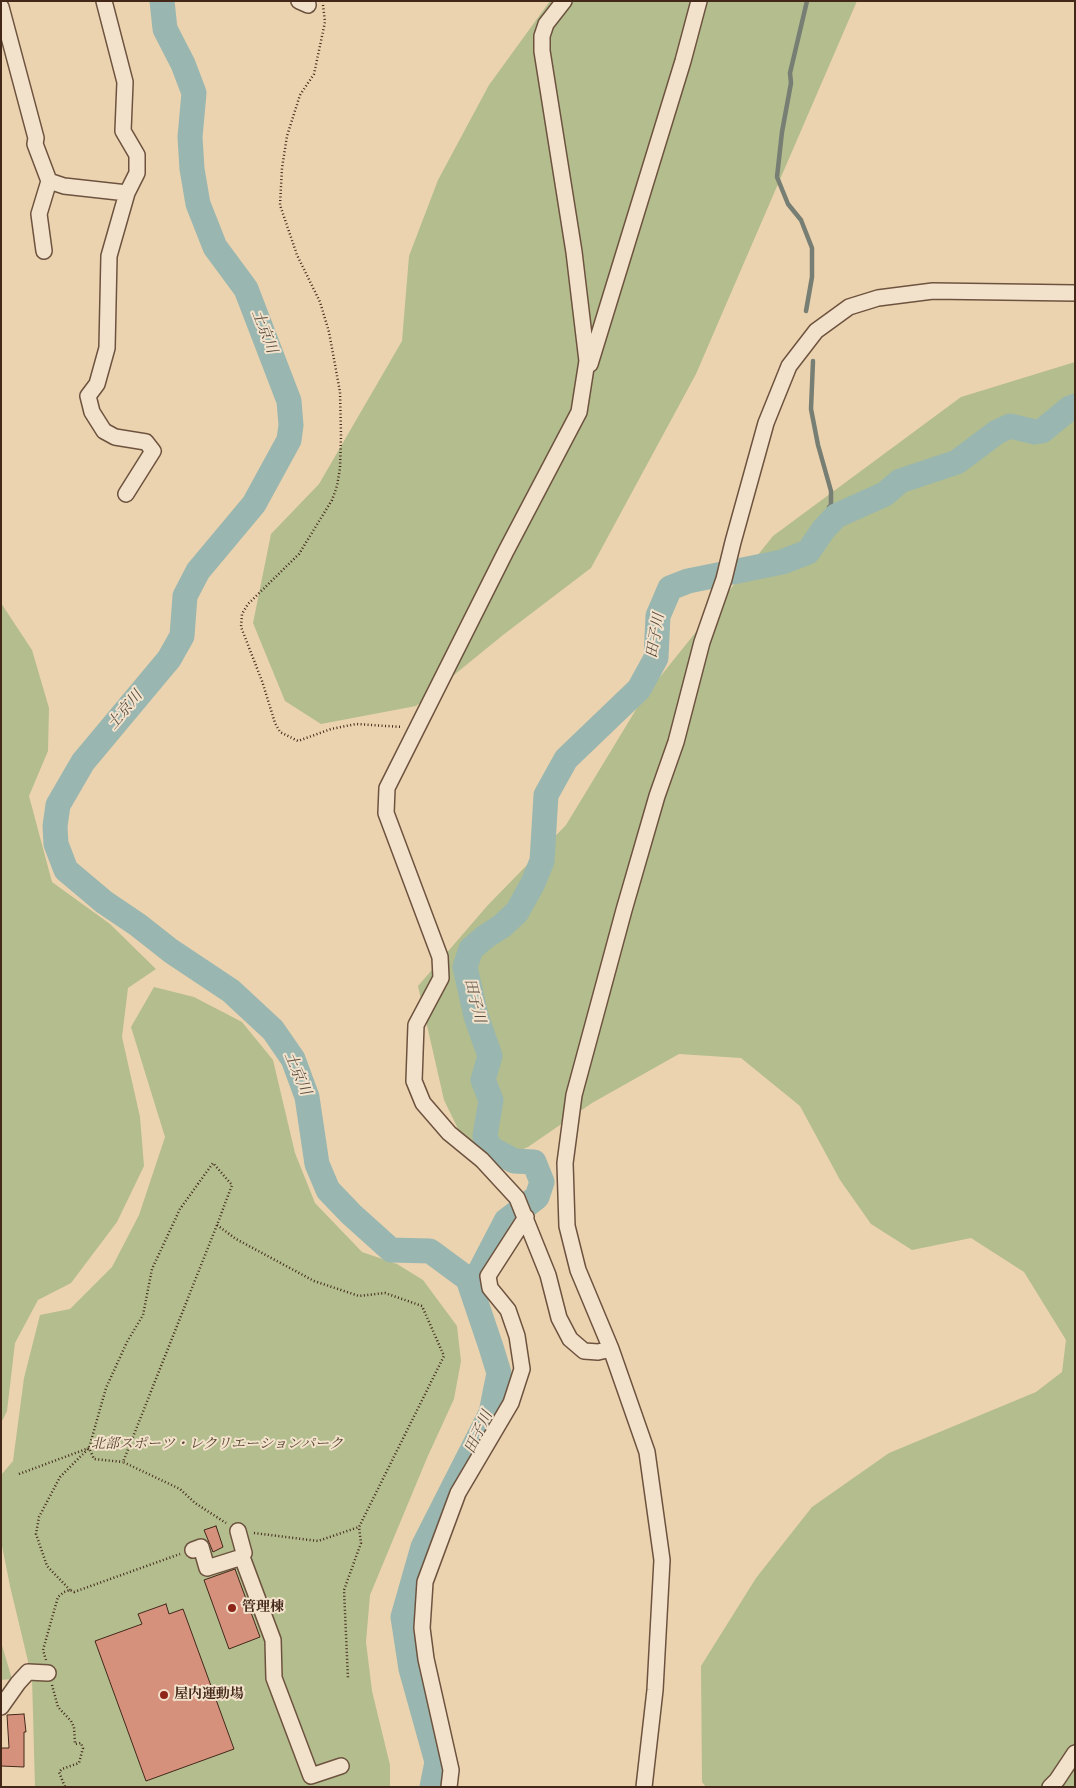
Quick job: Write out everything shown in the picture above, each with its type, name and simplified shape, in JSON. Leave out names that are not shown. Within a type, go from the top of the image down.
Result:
[{"type":"street","points":[[104,1],[125,82],[123,131],[137,155],[137,173],[127,192],[109,256],[107,348],[98,384],[88,396],[92,412],[104,432],[115,437],[146,442],[153,451],[126,494]]},
{"type":"street","points":[[564,1],[546,24],[542,36],[542,51],[575,262],[587,361],[579,412],[506,551],[387,788],[386,814],[440,957],[440,978],[416,1025],[414,1081],[423,1103],[449,1133],[482,1160],[517,1198],[548,1275],[559,1318],[570,1339],[584,1351],[598,1352],[611,1349]]},
{"type":"street","points":[[584,386],[683,61],[699,1]]},
{"type":"street","points":[[1,7],[36,138],[35,144],[49,182],[39,214],[44,251]]},
{"type":"street","points":[[49,182],[64,186],[127,192]]},
{"type":"street","points":[[644,1787],[655,1690],[662,1560],[647,1452],[611,1349],[578,1270],[567,1226],[565,1163],[574,1095],[645,836],[676,742],[702,642],[724,579],[766,423],[789,366],[816,331],[849,307],[878,298],[933,291],[1075,293]]},
{"type":"street","points":[[449,1787],[451,1770],[426,1658],[422,1628],[425,1582],[458,1493],[511,1403],[522,1369],[517,1336],[508,1310],[490,1288],[488,1276],[525,1215]]},
{"type":"street","points":[[238,1531],[244,1553],[242,1557],[273,1640],[274,1678],[311,1776],[341,1766]]},
{"type":"street","points":[[193,1550],[201,1547],[207,1568],[242,1557]]},
{"type":"street","points":[[1,1707],[28,1672],[48,1673]]},
{"type":"street","points":[[1050,1787],[1075,1753]]},
{"type":"path","points":[[310,3],[325,22],[314,74],[300,95],[287,136],[282,168],[280,205],[297,255],[320,302],[330,332],[340,392],[340,468],[332,500],[307,538],[299,554],[248,604],[242,614],[241,627],[262,681],[275,723],[280,732],[298,741],[331,728],[356,724],[401,726],[417,731]]},
{"type":"path","points":[[123,1462],[232,1185],[213,1164],[180,1209],[152,1269],[143,1315],[127,1342],[106,1388],[89,1448],[60,1477],[39,1517],[36,1534],[47,1566],[74,1592],[193,1550]]},
{"type":"path","points":[[217,1225],[236,1238],[314,1281],[359,1296],[385,1294],[422,1306],[444,1356],[359,1527],[361,1543],[344,1590],[348,1679]]},
{"type":"path","points":[[89,1448],[94,1459],[123,1462],[180,1489],[195,1503],[238,1531],[318,1541],[359,1527]]},
{"type":"path","points":[[19,1474],[89,1448]]},
{"type":"path","points":[[65,1787],[59,1772],[79,1762],[83,1748],[81,1743],[75,1744],[74,1727],[71,1721],[58,1708],[48,1673],[44,1650],[58,1597],[70,1590]]},
{"type":"green space","points":[[550,1],[857,1],[696,374],[591,568],[503,635],[416,706],[321,724],[285,701],[253,623],[271,534],[319,484],[402,341],[409,256],[438,180],[489,85]]},
{"type":"green space","points":[[1075,362],[1075,1787],[706,1787],[702,1782],[701,1666],[756,1578],[812,1507],[889,1453],[1036,1392],[1062,1372],[1066,1340],[1024,1272],[971,1238],[912,1250],[871,1224],[840,1180],[800,1106],[741,1058],[679,1054],[592,1103],[528,1147],[477,1168],[444,1100],[418,986],[488,905],[566,825],[643,698],[773,536],[961,397]]},
{"type":"green space","points":[[1,603],[32,650],[49,708],[48,751],[29,796],[52,882],[110,924],[156,969],[128,988],[122,1037],[140,1117],[144,1166],[117,1222],[71,1283],[38,1300],[15,1343],[7,1411],[1,1423]]},
{"type":"green space","name":"北部スポーツ・レクリエーションパーク","points":[[154,987],[194,997],[242,1022],[273,1060],[295,1153],[315,1203],[362,1252],[397,1264],[423,1280],[457,1326],[461,1361],[454,1399],[427,1458],[370,1595],[366,1642],[372,1691],[390,1765],[390,1787],[35,1787],[32,1678],[1,1541],[1,1475],[13,1461],[24,1378],[40,1315],[70,1309],[112,1267],[139,1215],[165,1137],[131,1027]]},
{"type":"green space","points":[[1,1642],[12,1679],[1,1680]]},
{"type":"building","points":[[216,1526],[223,1547],[213,1552],[204,1530]]},
{"type":"building","name":"管理棟","points":[[235,1569],[260,1637],[229,1649],[204,1580]]},
{"type":"building","name":"屋内運動場","points":[[166,1604],[169,1614],[183,1609],[234,1749],[146,1781],[95,1641],[142,1624],[138,1614]]},
{"type":"building","points":[[24,1714],[26,1732],[24,1732],[24,1767],[1,1766],[1,1748],[9,1748],[7,1715]]},
{"type":"waterway","name":"土京川","points":[[162,1],[165,29],[183,64],[194,93],[190,137],[192,169],[198,204],[215,247],[246,289],[289,401],[291,425],[289,440],[254,504],[198,571],[185,596],[182,636],[169,659],[83,762],[58,805],[55,826],[56,844],[66,870],[104,902],[138,925],[171,951],[231,991],[273,1030],[293,1059],[307,1097],[317,1164],[328,1190],[351,1214],[391,1250],[430,1251],[468,1279]]},
{"type":"waterway","points":[[806,311],[812,277],[812,248],[801,220],[788,204],[777,177],[782,132],[791,83],[790,73],[807,1]]},
{"type":"waterway","points":[[813,361],[811,409],[818,445],[831,491],[831,505],[829,507],[831,521]]},
{"type":"waterway","name":"田子川","points":[[468,1279],[479,1273],[506,1221],[537,1197],[542,1182],[534,1162],[514,1161],[490,1148],[485,1136],[491,1100],[483,1080],[490,1056],[476,1016],[465,967],[471,949],[502,926],[517,912],[533,883],[542,861],[546,795],[566,759],[639,689],[656,658],[658,616],[670,588],[688,581],[782,562],[808,552],[823,530],[836,516],[885,494],[900,481],[957,462],[997,432],[1010,426],[1035,432],[1042,431],[1075,406]]},
{"type":"waterway","name":"田子川","points":[[432,1787],[437,1762],[411,1669],[403,1617],[423,1547],[491,1413],[499,1373],[468,1279]]},
{"type":"place","name":"管理棟","points":[[232,1608]]},
{"type":"place","name":"屋内運動場","points":[[164,1695]]}]
